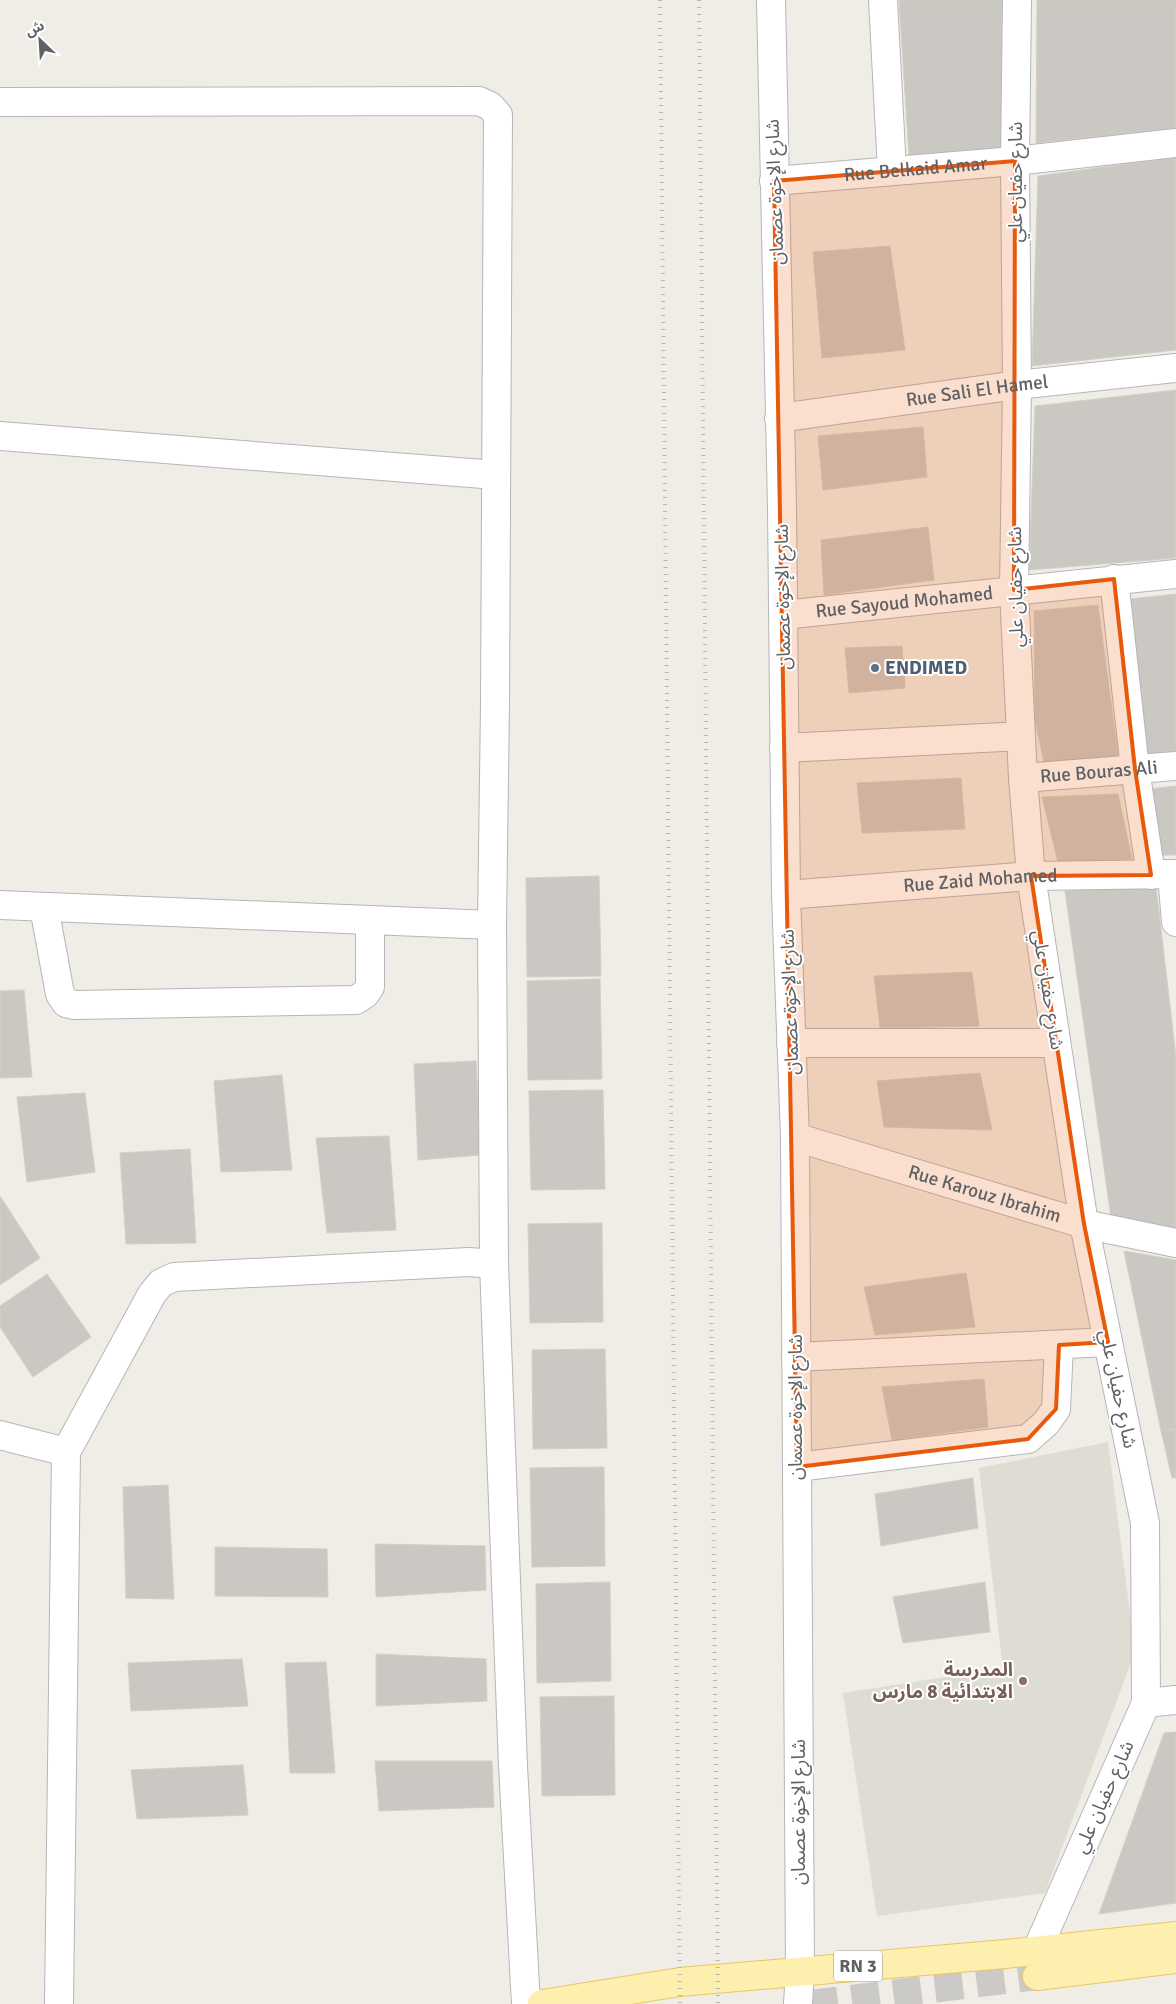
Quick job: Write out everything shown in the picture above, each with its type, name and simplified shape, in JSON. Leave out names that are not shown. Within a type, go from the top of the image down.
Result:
[{"type":"main road","name":"RN 3","points":[[1037,1963],[1176,1936]]},
{"type":"main road","name":"RN 3","points":[[542,2004],[680,1982],[800,1971],[1176,1959]]},
{"type":"street","name":"شارع الإخوة عصمان","points":[[771,0],[778,291],[786,895],[795,1137],[800,1971],[798,2004]]},
{"type":"street","points":[[883,0],[892,172]]},
{"type":"street","name":"شارع حفيان علي","points":[[1016,0],[1017,385],[1014,590],[1023,778],[1031,876],[1084,1224],[1145,1523],[1146,1702],[1037,1963]]},
{"type":"street","points":[[0,102],[478,100],[490,106],[498,115],[492,925],[494,1264],[512,1766],[526,2004]]},
{"type":"street","name":"Rue Belkaid Amar","points":[[774,181],[1015,161],[1176,143]]},
{"type":"street","name":"Rue Sali El Hamel","points":[[779,418],[1017,385],[1176,368]]},
{"type":"street","points":[[0,436],[496,475]]},
{"type":"street","name":"Rue Sayoud Mohamed","points":[[783,615],[1176,574]]},
{"type":"street","points":[[1114,579],[1135,769],[1166,874],[1176,922]]},
{"type":"street","points":[[784,748],[1021,736]]},
{"type":"street","name":"Rue Bouras Ali","points":[[1023,778],[1176,766]]},
{"type":"street","name":"Rue Zaid Mohamed","points":[[786,895],[1031,876],[1166,874]]},
{"type":"street","points":[[0,905],[492,925]]},
{"type":"street","points":[[44,907],[60,994],[66,1002],[75,1005],[356,1000],[365,994],[370,987],[370,920]]},
{"type":"street","points":[[791,1044],[1056,1043]]},
{"type":"street","name":"Rue Karouz Ibrahim","points":[[795,1137],[1084,1224],[1176,1243]]},
{"type":"street","points":[[59,2004],[66,1452],[152,1294],[161,1283],[174,1277],[469,1262],[494,1264]]},
{"type":"street","points":[[796,1357],[1108,1342]]},
{"type":"street","points":[[797,1468],[1028,1439],[1046,1423],[1056,1409],[1059,1345]]},
{"type":"street","points":[[0,1436],[66,1452]]},
{"type":"street","points":[[1146,1702],[1176,1700]]},
{"type":"highlighted area","points":[[1015,161],[1014,590],[1114,579],[1135,769],[1151,875],[1031,876],[1084,1224],[1108,1342],[1059,1345],[1056,1409],[1028,1439],[797,1467],[774,181]]},
{"type":"shaded area","name":"المدرسة الابتدائية 8 مارس","points":[[1108,1442],[1135,1652],[1045,1893],[877,1916],[843,1693],[1003,1668],[979,1468]]},
{"type":"building","points":[[899,0],[1002,0],[1001,148],[909,157]]},
{"type":"building","points":[[1037,0],[1176,0],[1176,128],[1036,143]]},
{"type":"building","points":[[1176,157],[1176,350],[1032,366],[1038,176]]},
{"type":"building","points":[[890,246],[905,350],[822,358],[813,252]]},
{"type":"building","points":[[1176,390],[1176,558],[1029,570],[1035,406]]},
{"type":"building","points":[[923,427],[927,477],[823,490],[818,436]]},
{"type":"building","points":[[928,527],[934,580],[824,595],[821,540]]},
{"type":"building","points":[[1176,594],[1176,751],[1144,755],[1129,599]]},
{"type":"building","points":[[1098,605],[1119,762],[1045,767],[1035,721],[1034,611]]},
{"type":"building","name":"ENDIMED","points":[[902,646],[905,688],[849,693],[845,648]]},
{"type":"building","points":[[961,778],[965,829],[862,833],[857,783]]},
{"type":"building","points":[[1176,786],[1176,855],[1161,855],[1148,789]]},
{"type":"building","points":[[1118,794],[1132,859],[1058,862],[1042,797]]},
{"type":"building","points":[[599,876],[601,976],[527,977],[526,878]]},
{"type":"building","points":[[1156,886],[1176,1057],[1176,1234],[1111,1218],[1065,891]]},
{"type":"building","points":[[972,972],[979,1026],[880,1028],[874,976]]},
{"type":"building","points":[[600,979],[602,1079],[528,1080],[527,981]]},
{"type":"building","points":[[24,990],[32,1077],[0,1078],[0,991]]},
{"type":"building","points":[[476,1061],[481,1155],[418,1160],[414,1064]]},
{"type":"building","points":[[980,1073],[992,1130],[884,1127],[877,1081]]},
{"type":"building","points":[[282,1075],[292,1170],[221,1172],[214,1081]]},
{"type":"building","points":[[603,1090],[605,1189],[531,1190],[529,1091]]},
{"type":"building","points":[[85,1093],[95,1172],[27,1182],[17,1097]]},
{"type":"building","points":[[389,1136],[396,1230],[327,1233],[316,1138]]},
{"type":"building","points":[[190,1149],[196,1243],[126,1244],[120,1153]]},
{"type":"building","points":[[0,1196],[40,1258],[0,1285]]},
{"type":"building","points":[[602,1223],[603,1322],[530,1323],[528,1224]]},
{"type":"building","points":[[1124,1251],[1176,1260],[1176,1429],[1161,1431]]},
{"type":"building","points":[[966,1273],[975,1327],[875,1335],[864,1287]]},
{"type":"building","points":[[47,1274],[91,1337],[33,1377],[0,1327],[0,1306]]},
{"type":"building","points":[[605,1349],[607,1448],[533,1449],[532,1350]]},
{"type":"building","points":[[984,1379],[988,1427],[892,1440],[882,1387]]},
{"type":"building","points":[[1176,1429],[1176,1478],[1172,1478],[1161,1431]]},
{"type":"building","points":[[604,1467],[605,1566],[532,1567],[530,1468]]},
{"type":"building","points":[[973,1478],[978,1528],[881,1546],[875,1494]]},
{"type":"building","points":[[168,1485],[174,1599],[126,1598],[123,1487]]},
{"type":"building","points":[[375,1544],[485,1546],[486,1590],[376,1597]]},
{"type":"building","points":[[215,1547],[327,1549],[328,1597],[215,1596]]},
{"type":"building","points":[[610,1582],[611,1681],[537,1683],[536,1584]]},
{"type":"building","points":[[985,1582],[990,1632],[903,1643],[893,1597]]},
{"type":"building","points":[[376,1654],[486,1659],[487,1701],[376,1706]]},
{"type":"building","points":[[242,1659],[248,1706],[131,1711],[128,1663]]},
{"type":"building","points":[[326,1662],[335,1773],[290,1773],[285,1663]]},
{"type":"building","points":[[614,1696],[615,1795],[542,1796],[540,1697]]},
{"type":"building","points":[[1176,1732],[1176,1903],[1099,1914],[1164,1733]]},
{"type":"building","points":[[375,1761],[492,1761],[494,1807],[379,1811]]},
{"type":"building","points":[[243,1765],[248,1815],[137,1819],[131,1770]]},
{"type":"tunnel","points":[[810,2004],[1037,1976]]},
{"type":"railway","points":[[660,0],[680,2004]]},
{"type":"railway","points":[[699,0],[718,2004]]},
{"type":"place","name":"ENDIMED","points":[[875,668]]},
{"type":"place","name":"المدرسة الابتدائية 8 مارس","points":[[1023,1681]]}]
